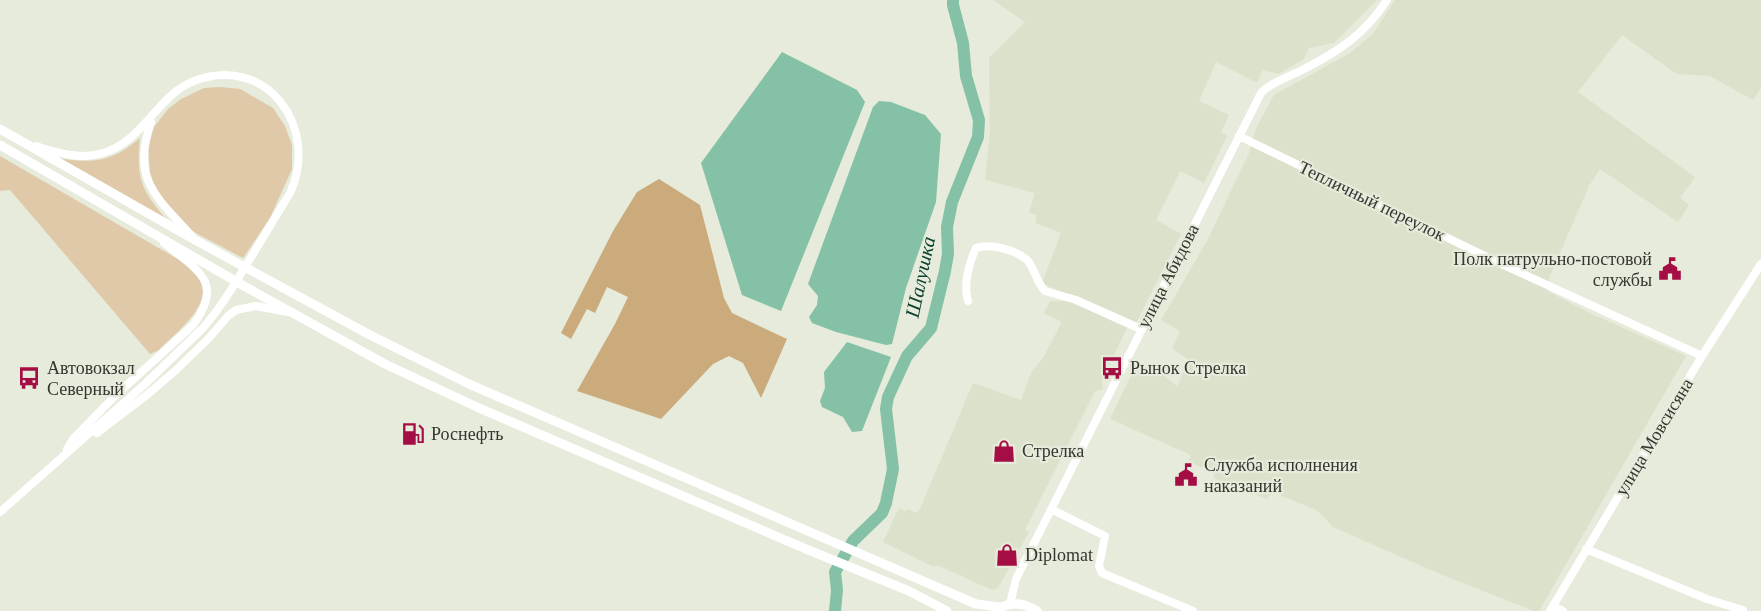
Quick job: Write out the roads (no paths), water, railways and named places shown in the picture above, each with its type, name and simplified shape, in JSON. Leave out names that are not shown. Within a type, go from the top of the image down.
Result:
[{"type":"main road","points":[[0,129],[195,240],[370,335],[469,384],[574,432],[976,604],[997,609],[1010,604],[1020,604],[1037,611]]},
{"type":"main road","points":[[0,145],[360,351],[423,382],[806,549],[925,598],[947,611]]},
{"type":"street","name":"улица Абидова","points":[[1010,604],[1016,579],[1262,91],[1318,62],[1353,39],[1369,25],[1387,0]]},
{"type":"street","points":[[0,512],[185,346],[216,312],[294,184],[300,157],[296,129],[288,112],[276,97],[262,86],[237,76],[212,77],[188,84],[168,98],[152,117],[121,146],[95,155],[76,156],[57,153],[23,142]]},
{"type":"street","points":[[152,117],[146,136],[144,154],[148,180],[164,207],[195,240]]},
{"type":"street","name":"Тепличный переулок","points":[[1239,136],[1495,261],[1702,356]]},
{"type":"street","points":[[63,456],[73,439],[114,397],[193,325],[203,310],[207,291],[202,274],[149,231]]},
{"type":"street","points":[[968,301],[965,293],[968,276],[976,248],[981,246],[1004,250],[1027,260],[1045,291],[1076,300],[1141,329]]},
{"type":"street","name":"улица Мовсисяна","points":[[1551,608],[1702,356],[1761,264]]},
{"type":"street","points":[[63,456],[148,394],[176,370],[236,310],[256,306],[291,312]]},
{"type":"street","points":[[1051,509],[1105,536],[1098,566],[1102,573],[1193,611]]},
{"type":"street","points":[[1586,549],[1707,599],[1743,610]]},
{"type":"street","points":[[1551,608],[1563,611]]},
{"type":"waterway","name":"Шалушка","points":[[835,611],[837,590],[835,572],[853,541],[882,513],[886,503],[893,469],[886,409],[888,397],[907,356],[931,328],[948,254],[947,227],[952,202],[978,137],[979,120],[966,76],[963,43],[953,0]]},
{"type":"place","name":"Полк патрульно-постовой службы","points":[[1670,269]]},
{"type":"place","name":"Рынок Стрелка","points":[[1112,368]]},
{"type":"place","name":"Автовокзал Северный","points":[[29,378]]},
{"type":"place","name":"Роснефть","points":[[413,434]]},
{"type":"place","name":"Стрелка","points":[[1004,451]]},
{"type":"place","name":"Служба исполнения наказаний","points":[[1186,475]]},
{"type":"place","name":"Diplomat","points":[[1007,555]]}]
